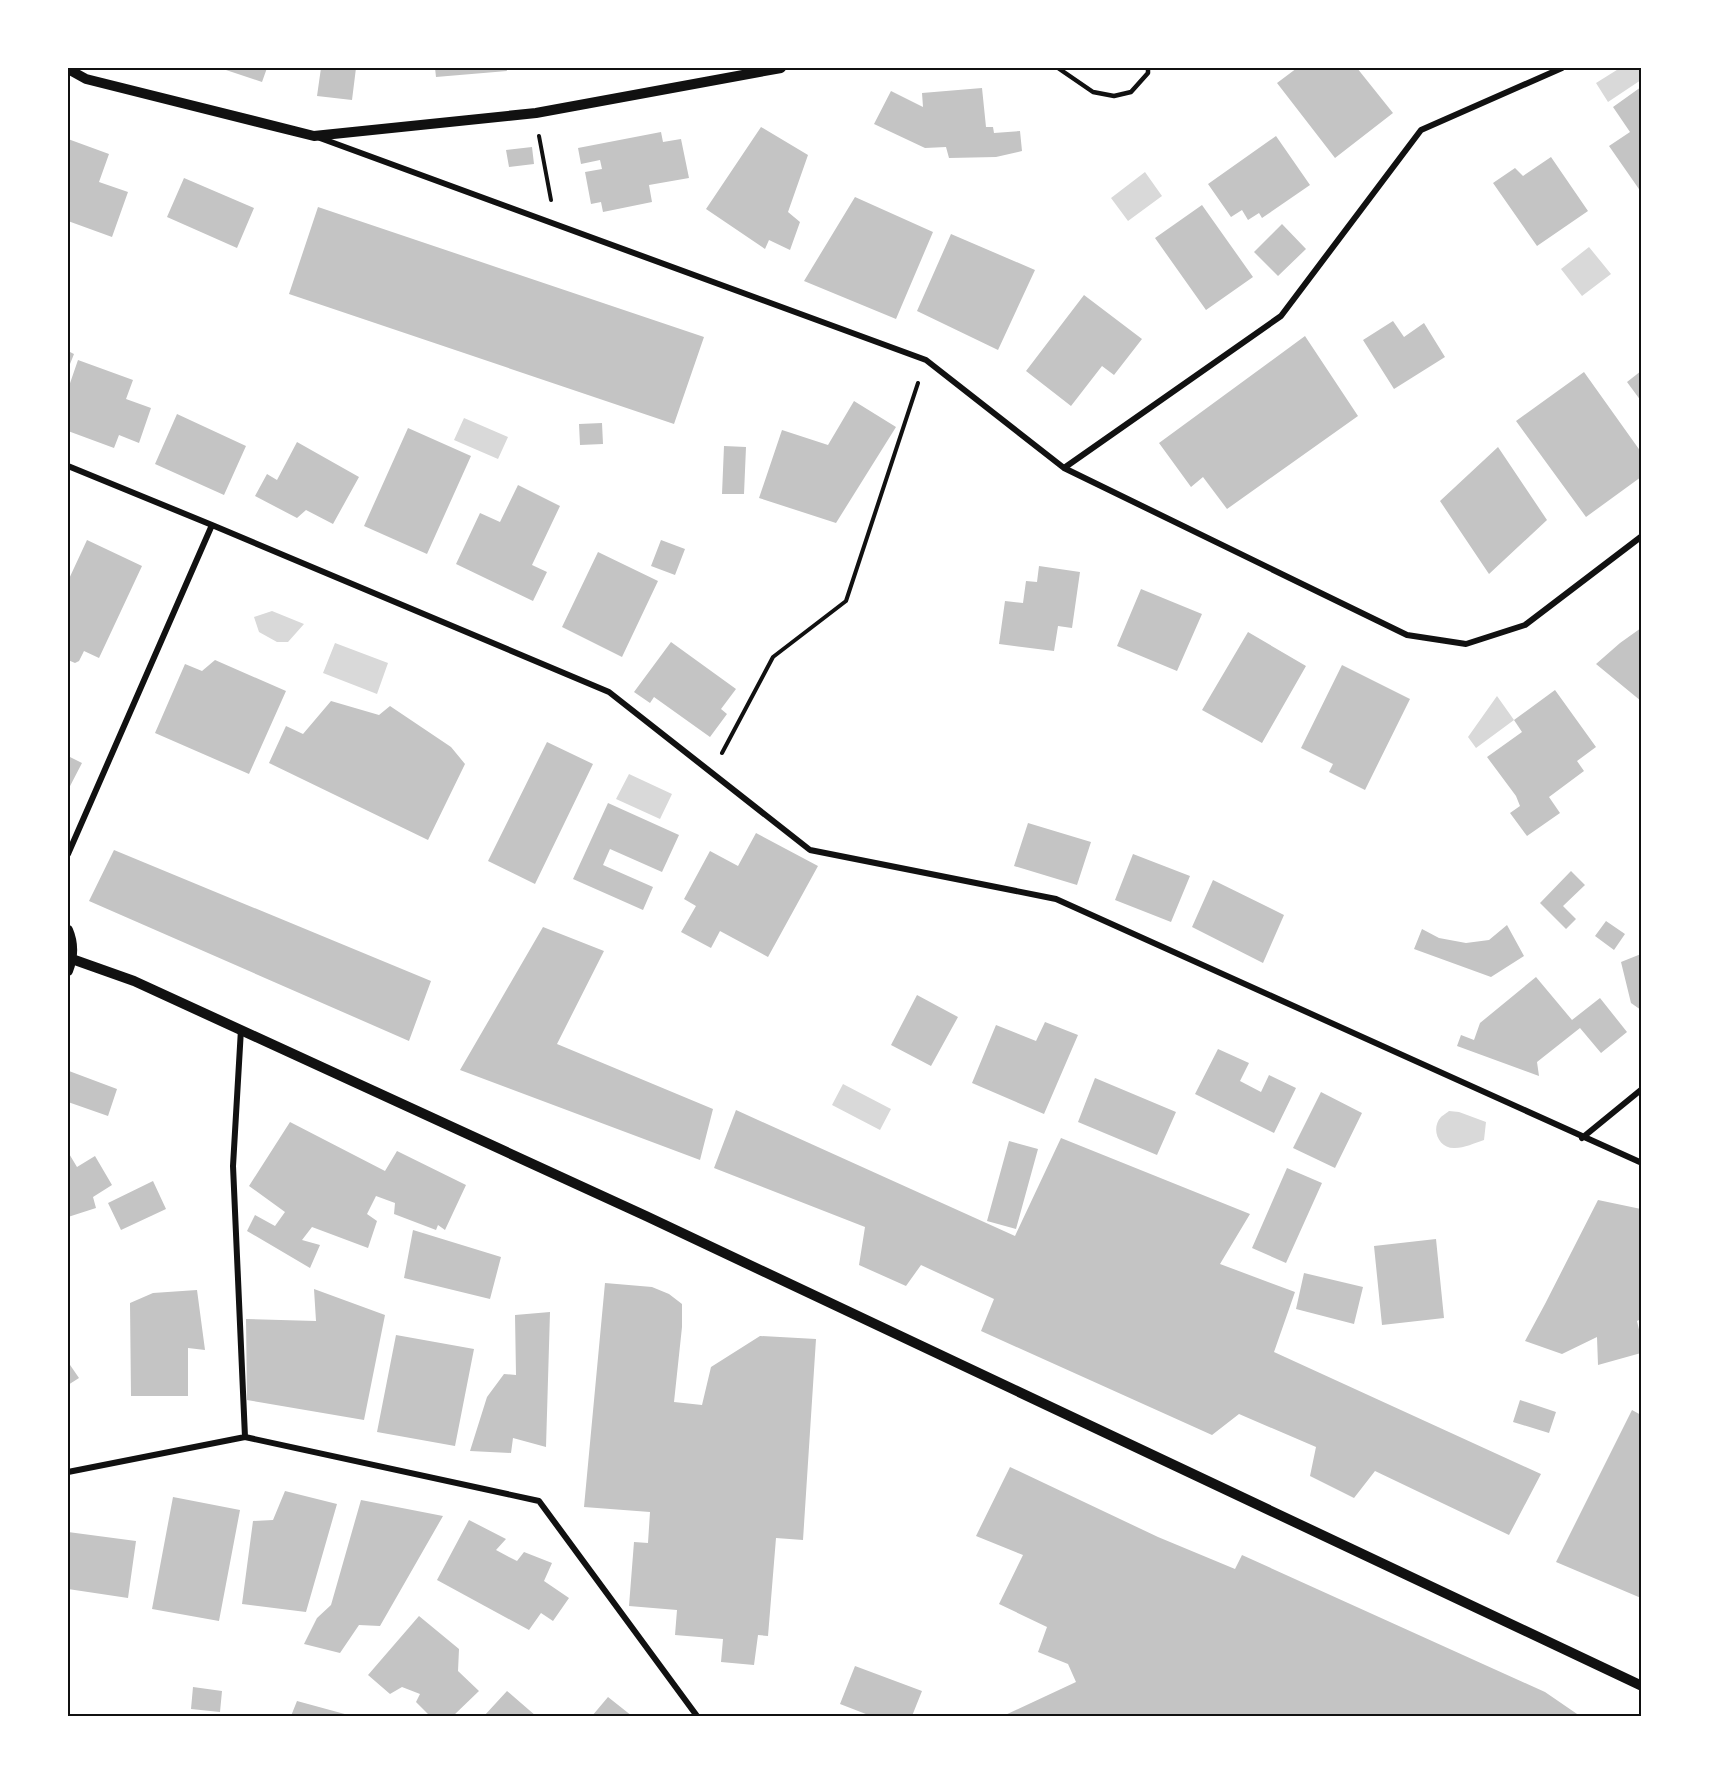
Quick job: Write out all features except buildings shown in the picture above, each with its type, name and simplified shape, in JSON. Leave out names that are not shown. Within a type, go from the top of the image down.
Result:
[{"type":"street","points":[[314,136],[536,113],[782,68]]},
{"type":"street","points":[[1064,468],[1281,316],[1420,130],[1562,68]]},
{"type":"street","points":[[68,69],[86,79],[314,136],[926,360],[1064,468],[1407,635],[1466,644],[1525,625],[1641,536]]},
{"type":"street","points":[[68,466],[609,692],[810,850],[1056,899],[1641,1163]]},
{"type":"street","points":[[68,854],[212,525]]},
{"type":"street","points":[[68,930],[71,938],[72,959],[68,971]]},
{"type":"street","points":[[72,959],[134,981],[657,1221],[1641,1686]]},
{"type":"street","points":[[241,1029],[233,1166],[245,1437]]},
{"type":"street","points":[[1582,1138],[1641,1089]]},
{"type":"street","points":[[68,1472],[245,1437],[539,1501],[697,1716]]},
{"type":"lane","points":[[1058,68],[1093,92],[1114,96],[1131,92],[1148,73],[1148,68]]},
{"type":"path","points":[[539,134],[553,210]]},
{"type":"path","points":[[712,773],[773,657],[846,601],[920,379]]},
{"type":"shaded area","points":[[1620,68],[1641,68],[1641,80],[1608,102],[1596,83]]},
{"type":"shaded area","points":[[1145,172],[1162,196],[1128,221],[1111,198]]},
{"type":"shaded area","points":[[1589,247],[1611,274],[1582,296],[1561,269]]},
{"type":"shaded area","points":[[464,418],[508,437],[498,459],[454,440]]},
{"type":"shaded area","points":[[272,611],[304,624],[288,642],[277,642],[259,632],[254,617]]},
{"type":"shaded area","points":[[335,643],[388,663],[377,694],[323,673]]},
{"type":"shaded area","points":[[1497,696],[1514,720],[1476,748],[1468,737]]},
{"type":"shaded area","points":[[629,774],[672,794],[660,819],[616,799]]},
{"type":"shaded area","points":[[843,1084],[891,1109],[880,1130],[832,1105]]},
{"type":"shaded area","points":[[1449,1111],[1459,1112],[1486,1122],[1484,1140],[1458,1148],[1449,1147],[1441,1142],[1436,1127],[1441,1117]]}]
